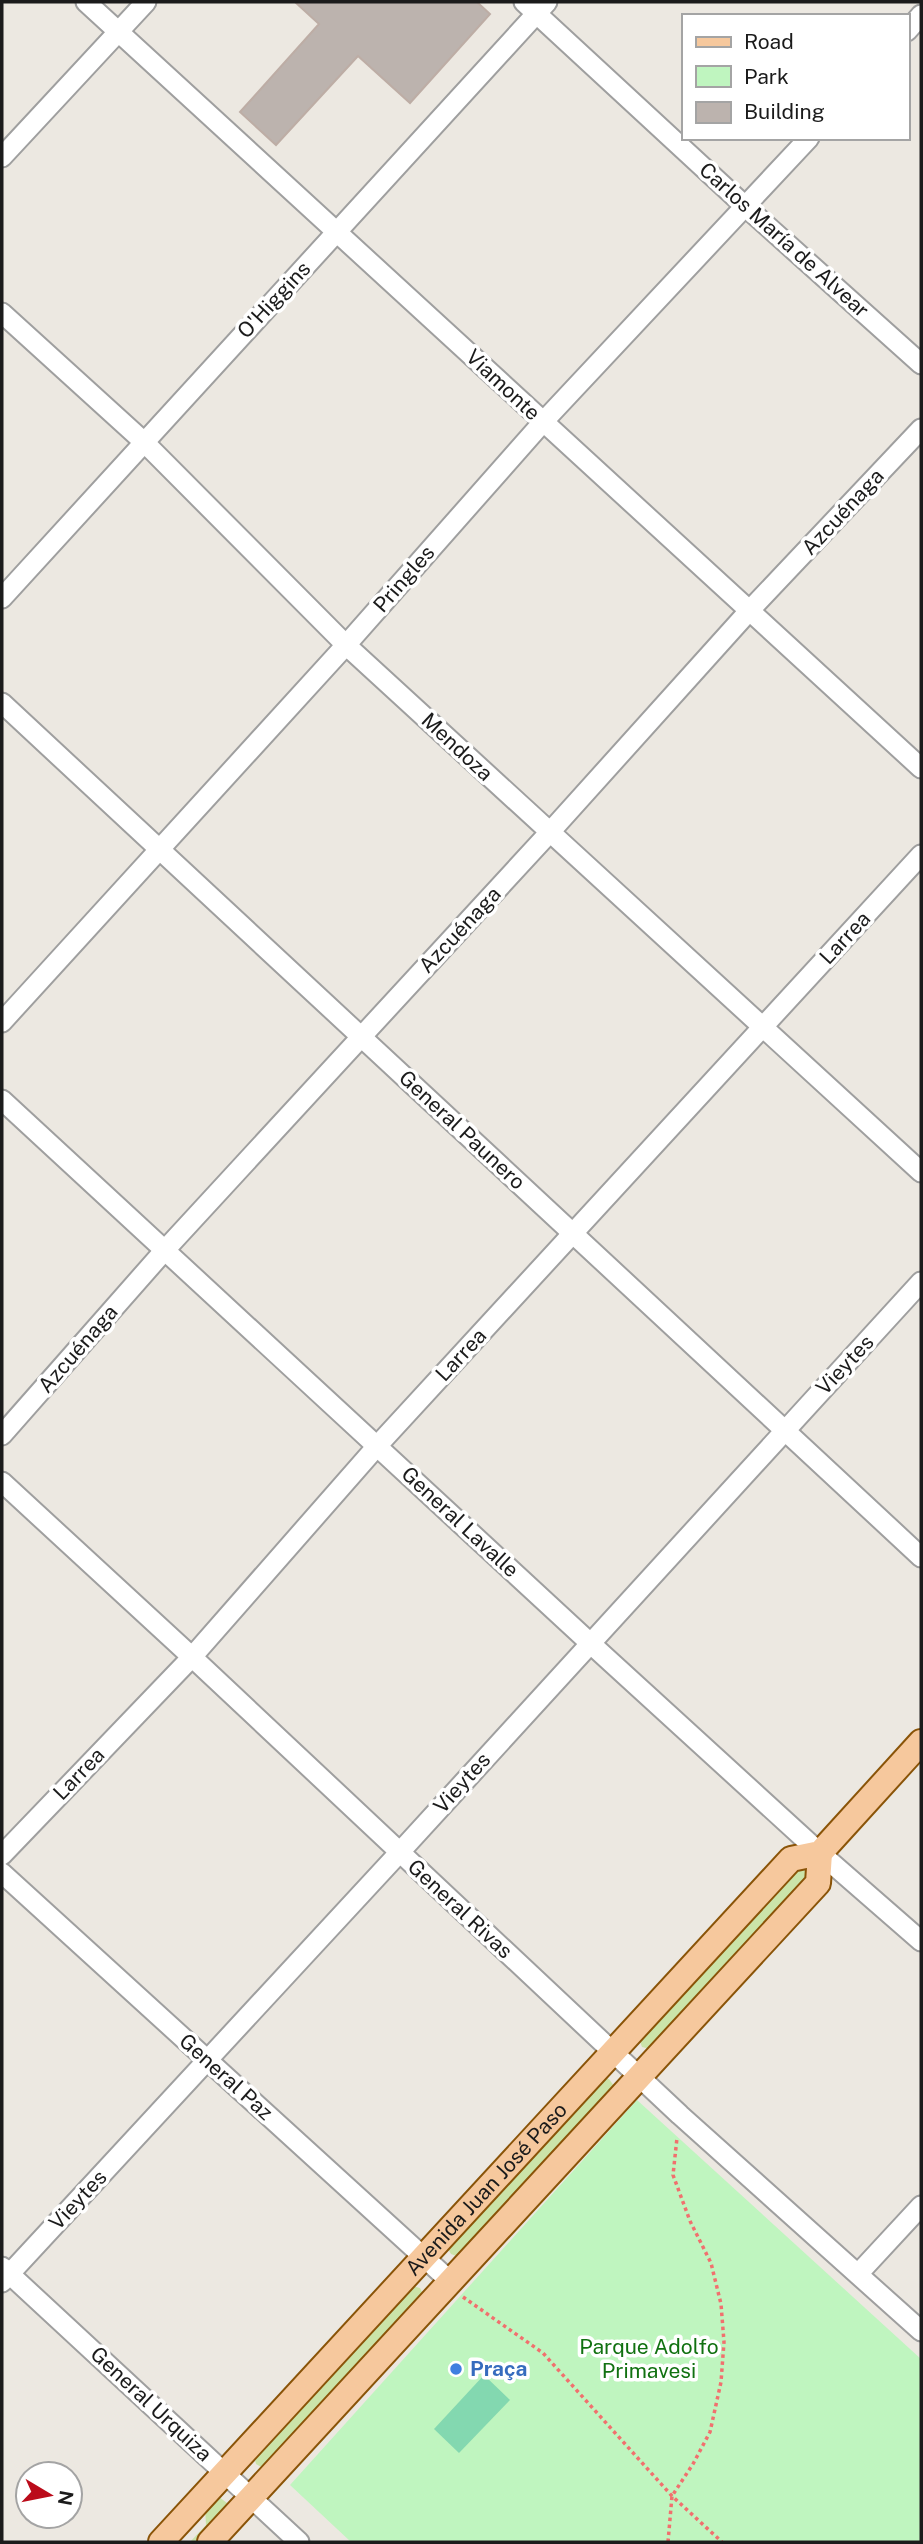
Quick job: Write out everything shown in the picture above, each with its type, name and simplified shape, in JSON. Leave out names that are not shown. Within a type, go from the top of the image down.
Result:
[{"type":"main road","points":[[820,1853],[921,1742]]},
{"type":"main road","name":"Avenida Juan José Paso","points":[[161,2542],[791,1859],[820,1853],[818,1884],[209,2542]]},
{"type":"street","name":"Viamonte","points":[[86,2],[921,768]]},
{"type":"street","points":[[2,157],[146,2]]},
{"type":"street","name":"Carlos María de Alvear","points":[[536,6],[746,207],[921,364]]},
{"type":"street","name":"O'Higgins","points":[[2,598],[337,232],[536,6]]},
{"type":"street","points":[[909,29],[921,15]]},
{"type":"street","name":"Pringles","points":[[2,1022],[346,645],[543,422],[807,140]]},
{"type":"street","name":"Mendoza","points":[[2,313],[144,442],[346,645],[921,1172]]},
{"type":"street","name":"Azcuénaga","points":[[2,1435],[164,1251],[550,832],[749,611],[921,429]]},
{"type":"street","name":"General Paunero","points":[[2,703],[921,1557]]},
{"type":"street","name":"Larrea","points":[[2,1855],[192,1657],[378,1446],[921,855]]},
{"type":"street","name":"General Lavalle","points":[[2,1100],[590,1643],[820,1853],[921,1941]]},
{"type":"street","name":"Vieytes","points":[[4,2274],[399,1853],[921,1282]]},
{"type":"street","name":"General Rivas","points":[[2,1482],[680,2115],[921,2331]]},
{"type":"street","name":"General Paz","points":[[2,1873],[450,2281]]},
{"type":"street","points":[[858,2274],[921,2206]]},
{"type":"street","name":"General Urquiza","points":[[4,2274],[299,2542]]},
{"type":"path","points":[[668,2542],[672,2496],[710,2432],[721,2382],[724,2342],[721,2304],[710,2263],[690,2221],[673,2175],[680,2115]]},
{"type":"path","points":[[450,2281],[466,2301],[543,2353],[672,2496],[722,2542]]},
{"type":"green space","points":[[799,1864],[813,1871],[650,2049],[642,2047],[639,2039]]},
{"type":"green space","points":[[603,2078],[609,2079],[614,2086],[459,2257],[451,2254],[448,2249]]},
{"type":"green space","name":"Parque Adolfo Primavesi","points":[[637,2100],[921,2359],[921,2542],[351,2542],[290,2485]]},
{"type":"green space","points":[[412,2286],[420,2288],[423,2294],[263,2468],[256,2464],[254,2456]]},
{"type":"green space","points":[[484,2375],[510,2400],[459,2453],[434,2429]]},
{"type":"green space","points":[[219,2497],[227,2503],[225,2513],[198,2542],[190,2542],[206,2525],[205,2507]]},
{"type":"building","points":[[295,2],[477,2],[490,14],[410,103],[358,56],[276,145],[240,112],[319,24]]},
{"type":"place","name":"Praça","points":[[456,2369]]}]
